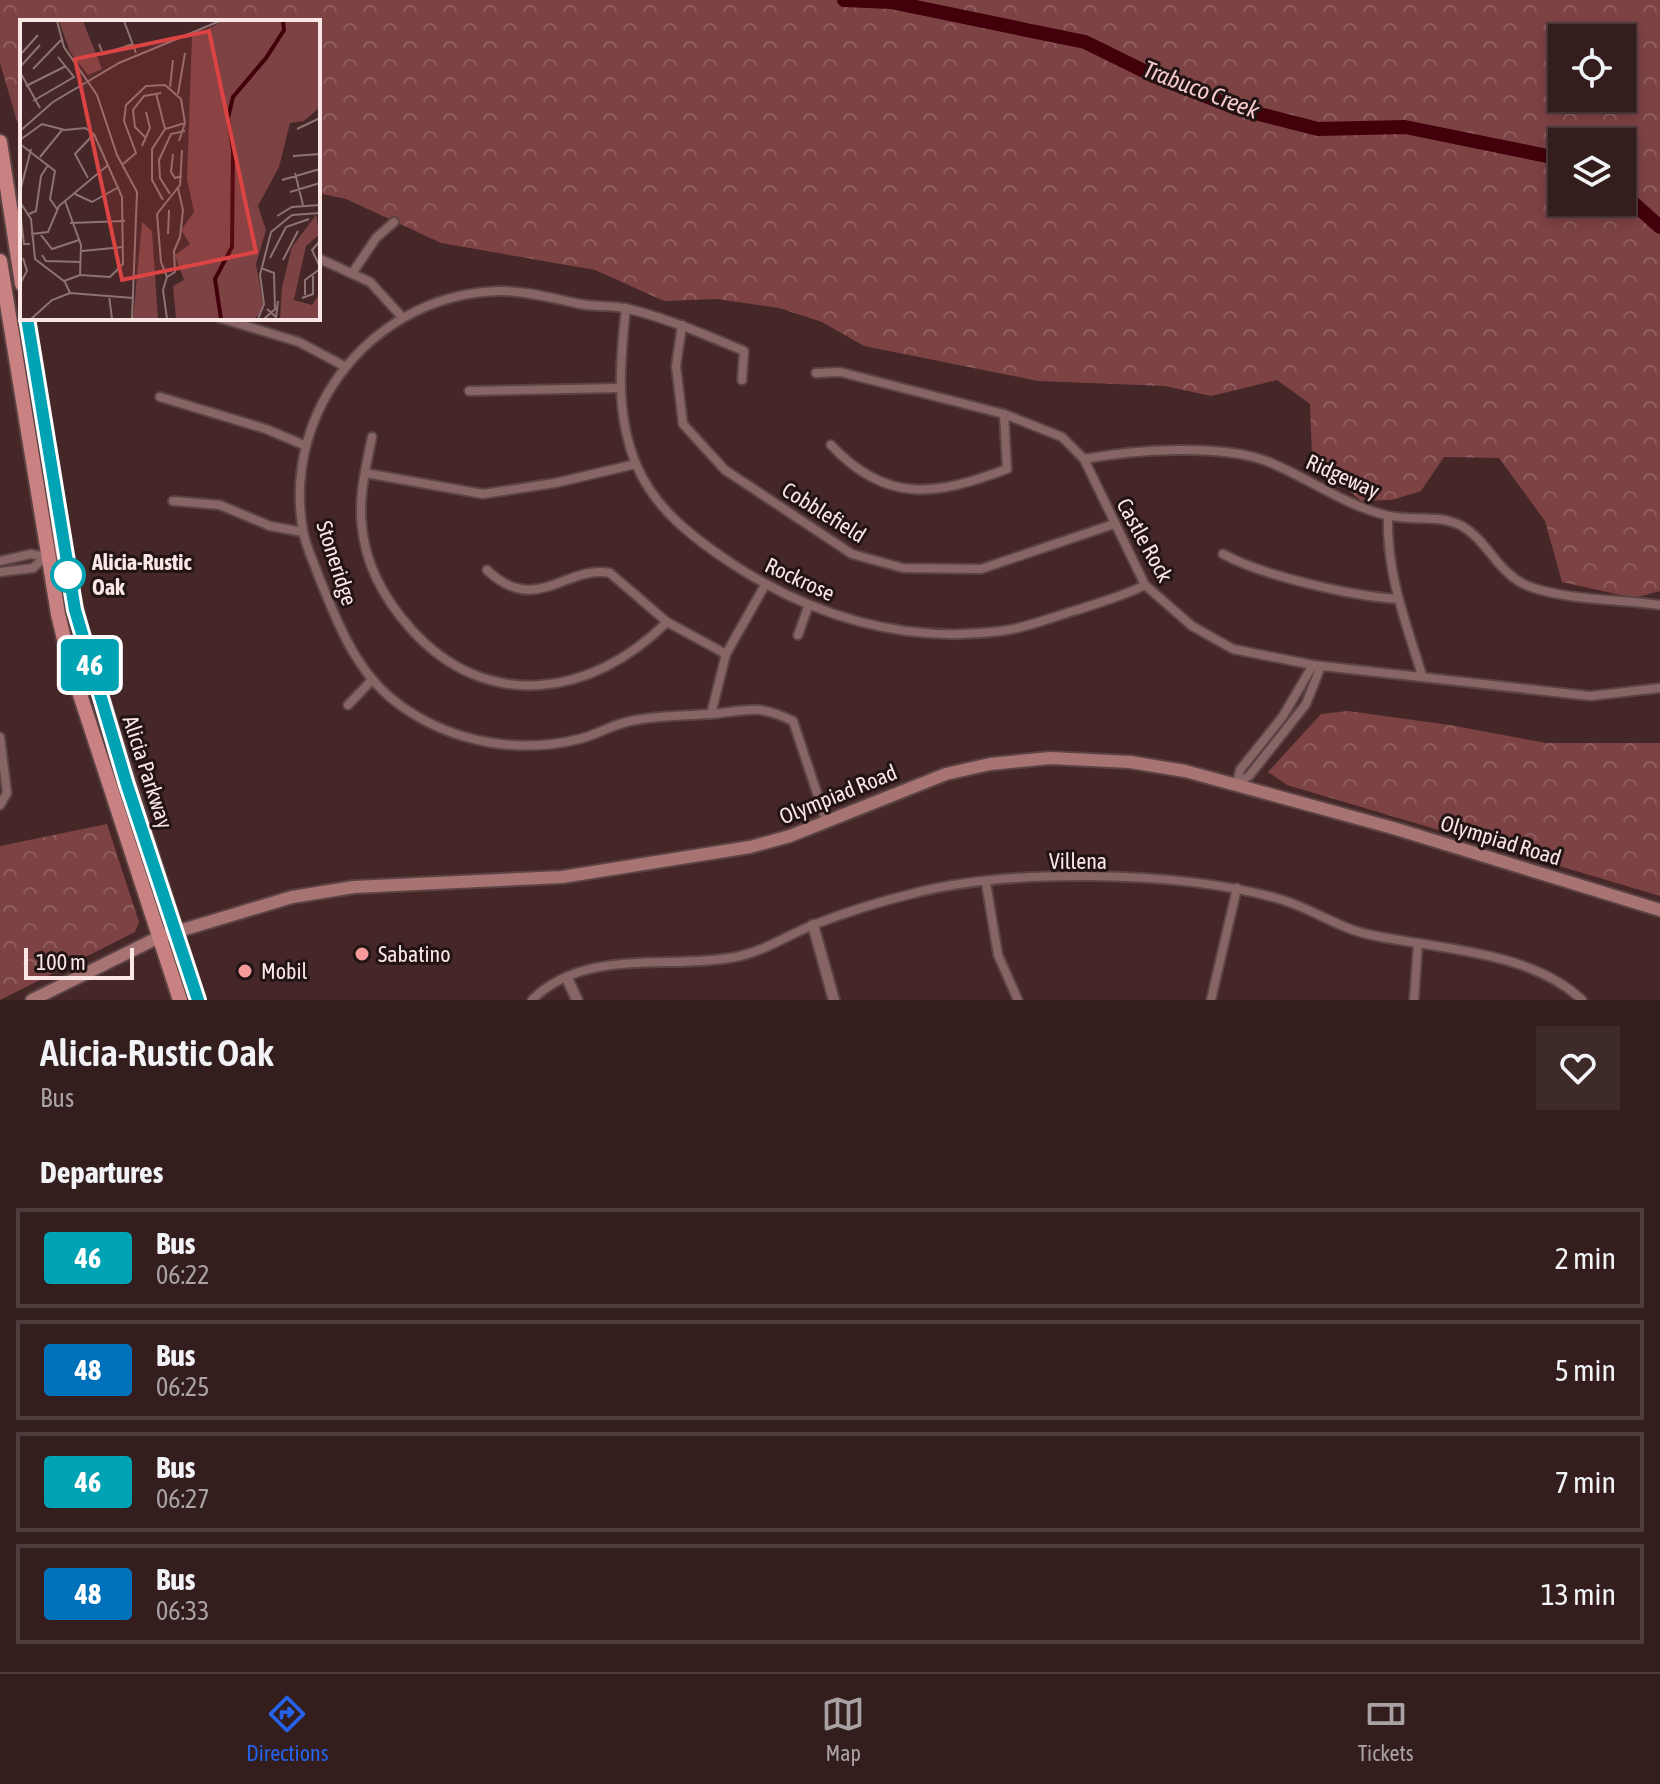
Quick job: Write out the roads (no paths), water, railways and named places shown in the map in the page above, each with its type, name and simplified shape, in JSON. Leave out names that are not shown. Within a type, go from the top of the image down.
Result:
[{"type":"main road","points":[[0,142],[20,271]]},
{"type":"main road","name":"Alicia Parkway","points":[[0,261],[38,555],[70,664],[180,1000]]},
{"type":"main road","name":"Alicia Parkway","points":[[27,320],[63,554],[97,690],[198,1000]]},
{"type":"main road","points":[[38,555],[63,554]]},
{"type":"main road","name":"Olympiad Road","points":[[32,1000],[159,937],[313,892],[562,877],[750,847],[946,774],[990,764],[1050,758],[1158,766],[1237,784],[1660,910]]},
{"type":"street","points":[[353,272],[376,238],[394,222]]},
{"type":"street","points":[[320,259],[370,282],[402,317]]},
{"type":"street","name":"Stoneridge","points":[[742,380],[744,351],[682,325],[626,308],[500,291],[448,299],[402,317],[369,341],[344,366],[325,393],[304,445],[300,485],[303,532],[340,629],[371,681],[405,709],[455,735],[517,747],[579,739],[627,721],[669,714],[711,714],[765,708],[793,721],[826,820]]},
{"type":"street","name":"Rockrose","points":[[626,308],[619,388],[624,427],[636,464],[660,504],[678,524],[765,585],[808,607],[861,624],[981,633],[1034,624],[1145,585]]},
{"type":"street","points":[[227,320],[299,342],[344,366]]},
{"type":"street","name":"Cobblefield","points":[[682,325],[676,366],[683,424],[725,470],[852,554],[903,568],[981,569],[1114,524]]},
{"type":"street","name":"Castle Rock","points":[[816,373],[840,372],[1004,414],[1062,437],[1084,459],[1145,585],[1192,626],[1233,649],[1317,666],[1422,675],[1590,696],[1660,688]]},
{"type":"street","points":[[469,391],[619,388]]},
{"type":"street","points":[[160,397],[266,429],[304,445]]},
{"type":"street","points":[[831,445],[854,470],[897,489],[959,487],[1007,469],[1004,414]]},
{"type":"street","points":[[372,437],[365,473],[361,527],[379,586],[413,632],[453,666],[499,684],[569,681],[616,664],[667,622]]},
{"type":"street","name":"Ridgeway","points":[[1084,459],[1131,450],[1246,454],[1388,516],[1436,517],[1461,526],[1478,537],[1504,570],[1525,585],[1544,591],[1660,605]]},
{"type":"street","points":[[365,473],[483,494],[555,483],[636,464]]},
{"type":"street","points":[[173,501],[220,505],[270,526],[303,532]]},
{"type":"street","points":[[1388,516],[1387,548],[1398,599],[1422,675]]},
{"type":"street","points":[[1223,554],[1241,564],[1350,592],[1398,599]]},
{"type":"street","points":[[0,558],[38,555],[33,568],[0,572]]},
{"type":"street","points":[[487,570],[499,581],[534,589],[555,587],[599,570],[610,573],[667,622],[726,654]]},
{"type":"street","points":[[711,714],[726,654],[765,585]]},
{"type":"street","points":[[798,635],[808,607]]},
{"type":"street","points":[[1256,756],[1317,666]]},
{"type":"street","points":[[1237,784],[1240,770],[1306,704],[1317,666]]},
{"type":"street","points":[[348,705],[371,681]]},
{"type":"street","points":[[1301,686],[1312,691]]},
{"type":"street","points":[[0,737],[7,793],[2,803]]},
{"type":"street","name":"Villena","points":[[532,1000],[567,978],[623,964],[730,958],[766,948],[813,925],[912,893],[986,883],[1116,879],[1189,881],[1237,888],[1297,904],[1354,931],[1531,968],[1559,982],[1582,1000]]},
{"type":"street","points":[[986,883],[998,955],[1018,1000]]},
{"type":"street","points":[[1211,1000],[1237,888]]},
{"type":"street","points":[[813,925],[834,1000]]},
{"type":"street","points":[[1414,1000],[1413,974],[1418,944]]},
{"type":"street","points":[[567,978],[577,1000]]},
{"type":"waterway","name":"Trabuco Creek","points":[[844,0],[891,2],[1085,42],[1154,76],[1236,108],[1318,129],[1405,127],[1548,156]]},
{"type":"waterway","name":"Trabuco Creek","points":[[1636,206],[1660,227]]},
{"type":"place","name":"Alicia-Rustic Oak","points":[[68,575]]},
{"type":"place","name":"Sabatino","points":[[362,954]]},
{"type":"place","name":"Mobil","points":[[245,971]]}]
